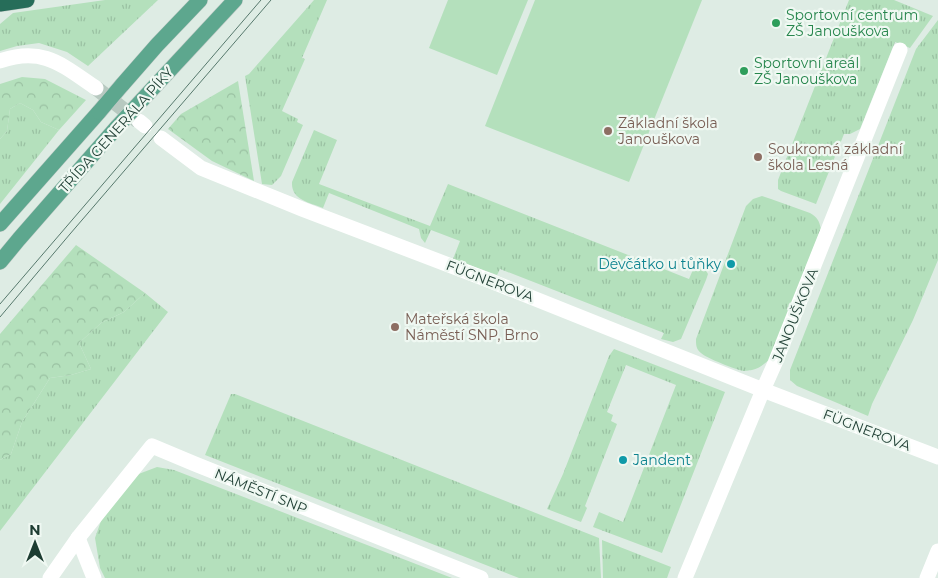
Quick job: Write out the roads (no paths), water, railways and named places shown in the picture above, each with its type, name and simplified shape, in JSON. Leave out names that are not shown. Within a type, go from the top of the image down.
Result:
[{"type":"highway","points":[[0,4],[27,0]]},
{"type":"main road","name":"TŘÍDA GENERÁLA PÍKY","points":[[0,224],[157,45],[200,0]]},
{"type":"main road","name":"TŘÍDA GENERÁLA PÍKY","points":[[0,262],[117,127],[235,0]]},
{"type":"street","name":"JANOUŠKOVA","points":[[685,578],[775,364],[900,50]]},
{"type":"street","points":[[0,62],[21,56],[43,57],[54,61],[96,88]]},
{"type":"street","name":"FÜGNEROVA","points":[[160,138],[201,168],[763,390],[938,457]]},
{"type":"street","name":"NÁMĚSTÍ SNP","points":[[50,578],[78,538],[152,446],[481,578]]},
{"type":"street","points":[[78,538],[94,578]]},
{"type":"street","points":[[927,578],[938,551]]},
{"type":"tunnel","points":[[96,88],[138,121]]},
{"type":"tram line","points":[[0,304],[261,0]]},
{"type":"tram line","points":[[0,317],[271,0]]},
{"type":"place","name":"Sportovní centrum ZŠ Janouškova","points":[[776,23]]},
{"type":"place","name":"Sportovní areál ZŠ Janouškova","points":[[744,71]]},
{"type":"place","name":"Základní škola Janouškova","points":[[608,131]]},
{"type":"place","name":"Soukromá základní škola Lesná","points":[[758,157]]},
{"type":"place","name":"Děvčátko u tůňky","points":[[731,264]]},
{"type":"place","name":"Mateřská škola Náměstí SNP, Brno","points":[[395,327]]},
{"type":"place","name":"Jandent","points":[[623,460]]}]
